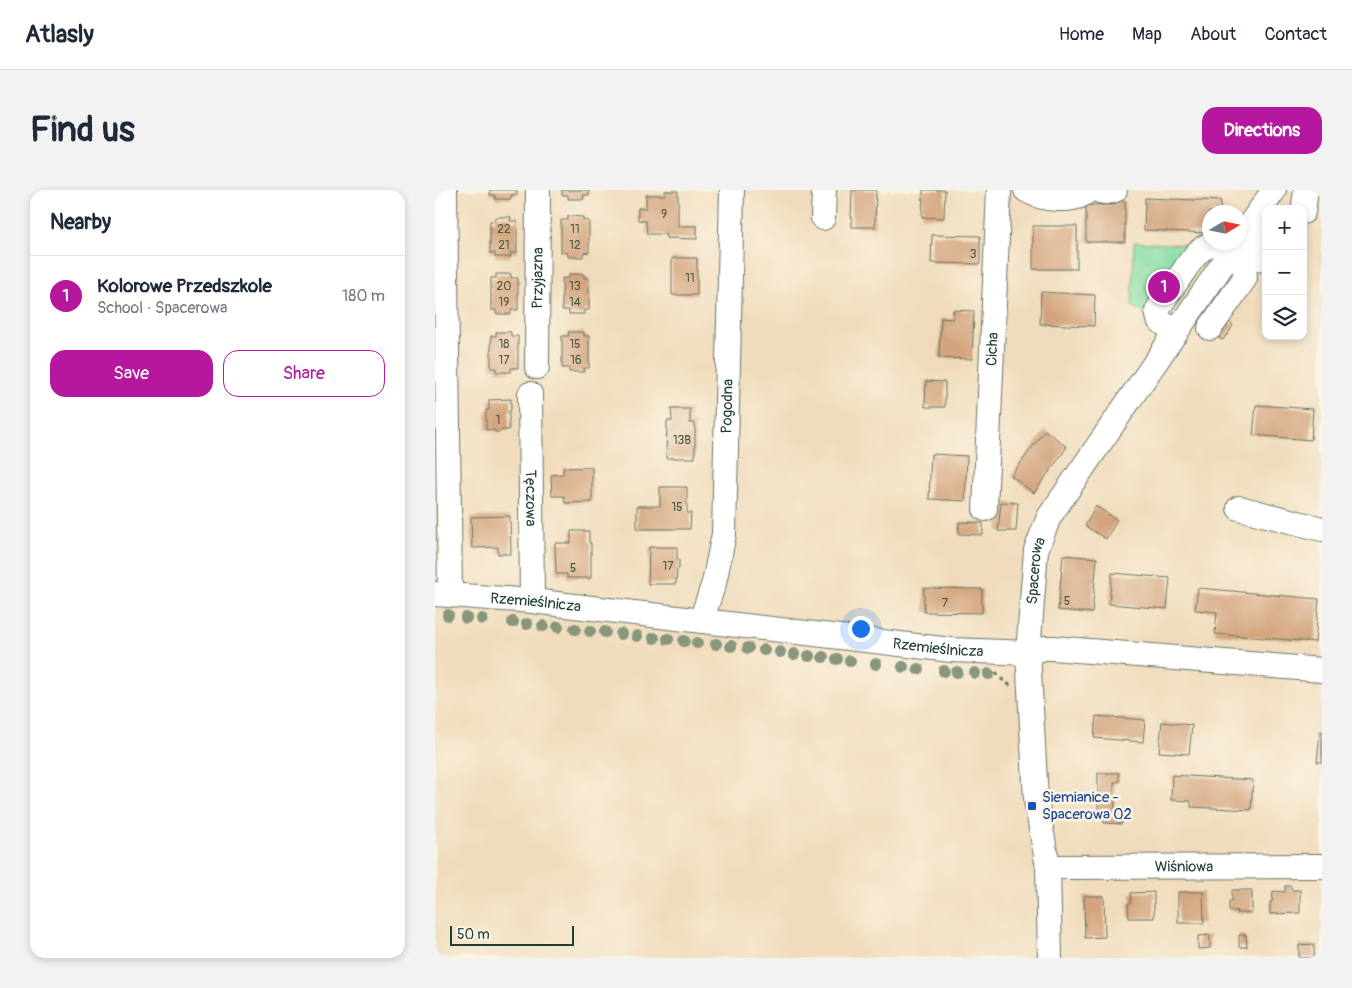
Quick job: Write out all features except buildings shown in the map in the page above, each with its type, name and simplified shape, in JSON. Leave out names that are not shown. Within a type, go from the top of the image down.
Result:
[{"type":"street","points":[[442,594],[445,190]]},
{"type":"street","name":"Przyjazna","points":[[537,367],[538,190]]},
{"type":"street","name":"Pogodna","points":[[701,621],[714,583],[724,534],[732,190]]},
{"type":"street","points":[[823,218],[824,190]]},
{"type":"street","name":"Cicha","points":[[985,509],[999,190]]},
{"type":"street","points":[[1026,190],[1041,197],[1071,199],[1089,190]]},
{"type":"street","points":[[1097,190],[1104,192],[1115,190]]},
{"type":"street","points":[[1209,328],[1245,278],[1247,250],[1274,190]]},
{"type":"street","points":[[1304,205],[1306,190]]},
{"type":"street","name":"Spacerowa","points":[[1050,958],[1048,867],[1036,800],[1028,653],[1035,550],[1049,517],[1176,332],[1159,320],[1157,311],[1196,253],[1202,249]]},
{"type":"street","name":"Tęczowa","points":[[530,394],[532,601]]},
{"type":"street","points":[[1239,508],[1322,529]]},
{"type":"street","name":"Rzemieślnicza","points":[[442,594],[532,601],[951,650],[1028,653],[1044,648],[1053,648],[1322,670]]},
{"type":"street","name":"Wiśniowa","points":[[1048,867],[1322,866]]},
{"type":"green space","points":[[1134,242],[1191,245],[1144,313],[1132,306]]},
{"type":"place","name":"Kolorowe Przedszkole","points":[[1164,287]]},
{"type":"place","name":"Siemianice - Spacerowa 02","points":[[1032,806]]}]
